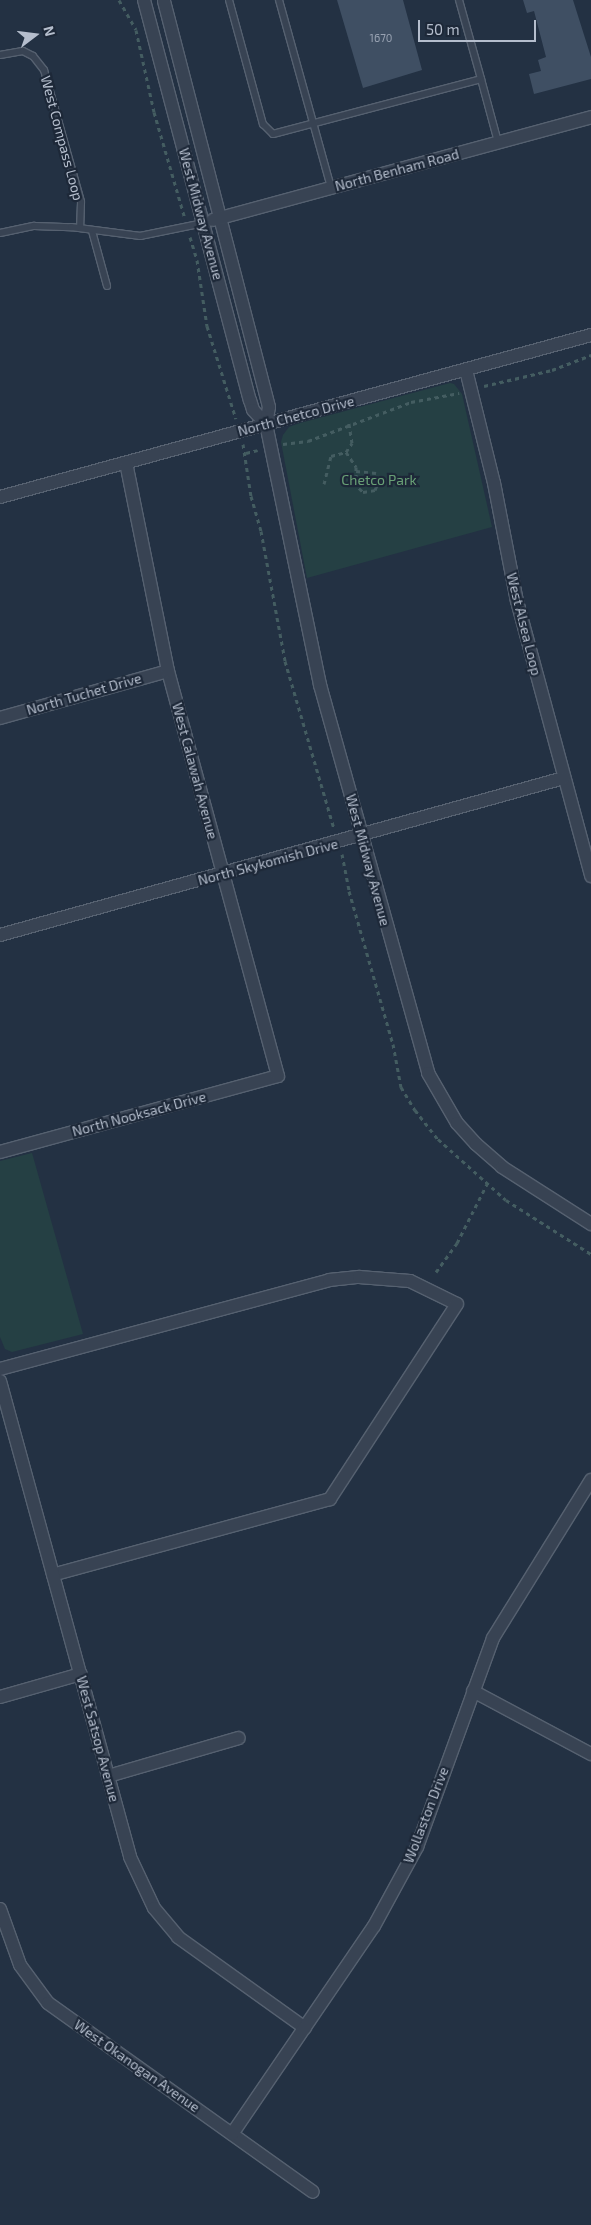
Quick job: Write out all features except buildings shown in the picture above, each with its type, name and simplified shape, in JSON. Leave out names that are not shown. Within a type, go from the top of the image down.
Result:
[{"type":"street","name":"West Midway Avenue","points":[[144,0],[253,410],[266,424]]},
{"type":"street","name":"West Midway Avenue","points":[[164,0],[269,407],[266,424],[311,645],[418,1044],[441,1099],[476,1144],[502,1167],[591,1224]]},
{"type":"street","name":"North Benham Road","points":[[204,223],[591,117]]},
{"type":"street","name":"North Chetco Drive","points":[[0,497],[591,335]]},
{"type":"street","name":"West Alsea Loop","points":[[466,370],[518,601],[591,876]]},
{"type":"street","name":"West Calawah Avenue","points":[[126,463],[168,671],[278,1076]]},
{"type":"street","name":"North Tuchet Drive","points":[[0,718],[168,671]]},
{"type":"street","name":"North Skykomish Drive","points":[[0,935],[362,836],[564,778]]},
{"type":"street","name":"North Nooksack Drive","points":[[0,1152],[278,1076]]},
{"type":"street","points":[[0,1369],[329,1280],[359,1276],[410,1281],[457,1304],[330,1499],[53,1575]]},
{"type":"street","name":"West Satsop Avenue","points":[[0,1381],[130,1857],[154,1908],[178,1937],[305,2028]]},
{"type":"street","name":"Wollaston Drive","points":[[232,2134],[374,1926],[417,1847],[493,1638],[591,1480]]},
{"type":"street","points":[[0,1697],[81,1674]]},
{"type":"street","points":[[473,1691],[591,1754]]},
{"type":"street","points":[[108,1776],[239,1738]]},
{"type":"street","name":"West Okanogan Avenue","points":[[0,1908],[20,1965],[48,2003],[313,2192]]},
{"type":"lane","points":[[229,0],[267,130],[273,134],[481,79]]},
{"type":"lane","points":[[279,0],[331,188]]},
{"type":"lane","points":[[458,0],[498,142]]},
{"type":"lane","name":"West Compass Loop","points":[[0,55],[23,51],[33,56],[44,70],[81,202],[80,228]]},
{"type":"lane","points":[[0,233],[34,226],[156,235],[204,223]]},
{"type":"lane","points":[[92,231],[107,286]]},
{"type":"path","points":[[246,453],[308,441],[349,423],[411,402],[472,390],[552,370],[591,355]]},
{"type":"path","points":[[324,484],[331,456],[346,452],[352,443],[349,423]]},
{"type":"path","points":[[346,452],[354,462],[356,482],[363,492],[375,490],[379,480],[376,473],[356,471]]},
{"type":"path","points":[[436,1272],[457,1243],[487,1184]]},
{"type":"green space","name":"Chetco Park","points":[[450,383],[454,384],[462,394],[492,527],[307,578],[281,442],[283,435],[289,427],[300,423]]},
{"type":"green space","points":[[32,1153],[83,1334],[12,1352],[5,1349],[0,1337],[0,1161]]}]
